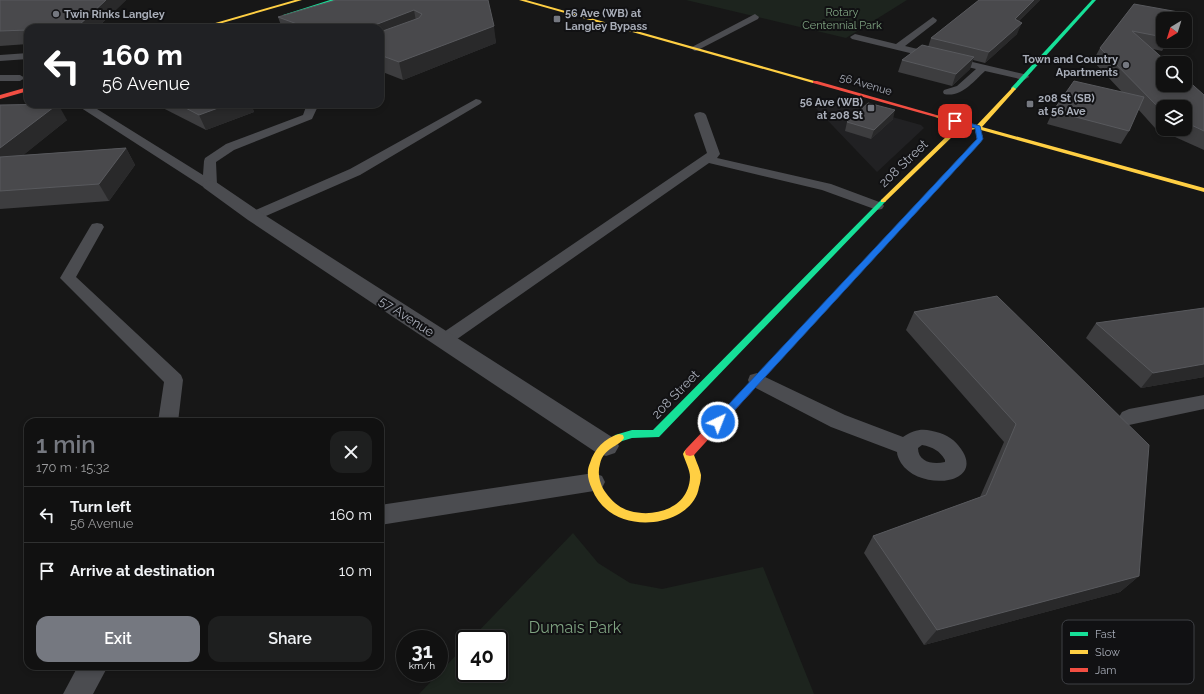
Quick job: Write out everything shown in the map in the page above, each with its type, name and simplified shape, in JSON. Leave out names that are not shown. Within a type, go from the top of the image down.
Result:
[{"type":"street","points":[[214,24],[300,0]]},
{"type":"street","points":[[276,17],[334,0]]},
{"type":"street","name":"56 Avenue","points":[[521,0],[1204,190]]},
{"type":"street","points":[[978,127],[1094,0]]},
{"type":"street","points":[[0,84],[24,77]]},
{"type":"street","points":[[0,97],[24,90]]},
{"type":"street","name":"208 Street","points":[[978,127],[980,139],[688,454],[695,466],[696,484],[693,494],[686,503],[678,511],[668,516],[652,519],[636,518],[622,514],[609,507],[599,495],[594,482],[593,472],[595,461],[606,446],[620,437],[630,434],[655,434],[877,206],[953,133],[978,127]]},
{"type":"street","name":"57 Avenue","points":[[210,185],[254,216],[606,446]]},
{"type":"lane","points":[[694,48],[754,17]]},
{"type":"lane","points":[[898,47],[933,20]]},
{"type":"lane","points":[[855,37],[1024,77]]},
{"type":"lane","points":[[0,58],[24,56]]},
{"type":"lane","points":[[948,92],[961,88],[983,67]]},
{"type":"lane","points":[[0,78],[24,77]]},
{"type":"lane","points":[[254,216],[355,172],[476,102]]},
{"type":"lane","points":[[87,108],[210,185]]},
{"type":"lane","points":[[210,185],[210,161],[230,146],[308,117],[311,108]]},
{"type":"lane","points":[[444,340],[714,154],[700,115]]},
{"type":"lane","points":[[706,159],[826,187],[877,206]]},
{"type":"lane","points":[[97,227],[68,278],[174,380],[169,418]]},
{"type":"lane","points":[[758,380],[838,421],[907,447]]},
{"type":"lane","points":[[1129,417],[1204,402]]},
{"type":"lane","points":[[384,514],[594,482]]},
{"type":"lane","points":[[77,694],[92,670]]},
{"type":"shaded area","points":[[828,99],[921,125],[924,128],[877,172],[810,102]]},
{"type":"green space","name":"Rotary Centennial Park","points":[[686,0],[907,0],[846,38]]},
{"type":"green space","name":"Dumais Park","points":[[573,533],[598,563],[630,583],[662,589],[763,567],[814,694],[419,694],[430,682],[448,682],[448,664],[456,655],[456,682],[508,682],[508,630],[480,630]]},
{"type":"building","name":"Twin Rinks Langley","points":[[0,0],[106,0],[80,24],[24,24],[24,30],[0,31]]},
{"type":"building","points":[[336,0],[488,0],[494,26],[399,62],[384,56],[384,31],[419,18],[422,14],[414,10],[378,24],[297,24],[278,17]]},
{"type":"building","points":[[979,0],[1034,0],[1015,19],[1022,23],[989,52],[931,38]]},
{"type":"building","points":[[1134,4],[1178,12],[1156,12],[1156,36],[1132,31],[1160,56],[1156,56],[1156,92],[1192,92],[1192,84],[1204,95],[1204,131],[1192,125],[1192,100],[1156,100],[1156,105],[1100,48]]},
{"type":"building","points":[[922,45],[974,57],[956,74],[902,60]]},
{"type":"building","points":[[1074,81],[1144,97],[1129,131],[1053,111]]},
{"type":"building","points":[[868,103],[895,110],[874,130],[847,122]]},
{"type":"building","points":[[0,105],[24,105],[24,108],[53,108],[0,148]]},
{"type":"building","points":[[186,108],[218,108],[199,115]]},
{"type":"building","points":[[126,148],[99,184],[0,191],[0,157]]},
{"type":"building","points":[[997,296],[1149,445],[1139,576],[937,630],[873,536],[986,495],[1016,424],[914,312]]},
{"type":"building","points":[[1204,308],[1204,364],[1153,373],[1096,323]]},
{"type":"traffic: fast","points":[[285,15],[334,0]]},
{"type":"traffic: fast","points":[[1013,89],[1094,0]]},
{"type":"traffic: fast","points":[[619,438],[632,434],[655,434],[883,201]]},
{"type":"traffic: slow","points":[[214,24],[300,0]]},
{"type":"traffic: slow","points":[[521,0],[815,82]]},
{"type":"traffic: slow","points":[[883,201],[953,133],[978,127],[1013,89]]},
{"type":"traffic: slow","points":[[937,116],[1204,190]]},
{"type":"traffic: slow","points":[[773,363],[977,143],[980,139],[978,127]]},
{"type":"traffic: slow","points":[[619,438],[609,443],[598,455],[594,465],[593,475],[598,491],[610,506],[627,515],[647,518],[666,515],[682,507],[692,494],[695,476],[688,454],[690,452]]},
{"type":"traffic: jam","points":[[815,82],[937,116]]},
{"type":"traffic: jam","points":[[0,97],[24,90]]},
{"type":"traffic: jam","points":[[690,452],[773,363]]},
{"type":"place","name":"Twin Rinks Langley","points":[[56,14]]},
{"type":"place","name":"56 Ave (WB) at Langley Bypass","points":[[557,19]]},
{"type":"place","name":"Town and Country Apartments","points":[[1126,65]]},
{"type":"place","name":"208 St (SB) at 56 Ave","points":[[1030,104]]},
{"type":"place","name":"56 Ave (WB) at 208 St","points":[[871,108]]},
{"type":"route","points":[[718,422],[980,139],[978,127],[955,121]]}]
